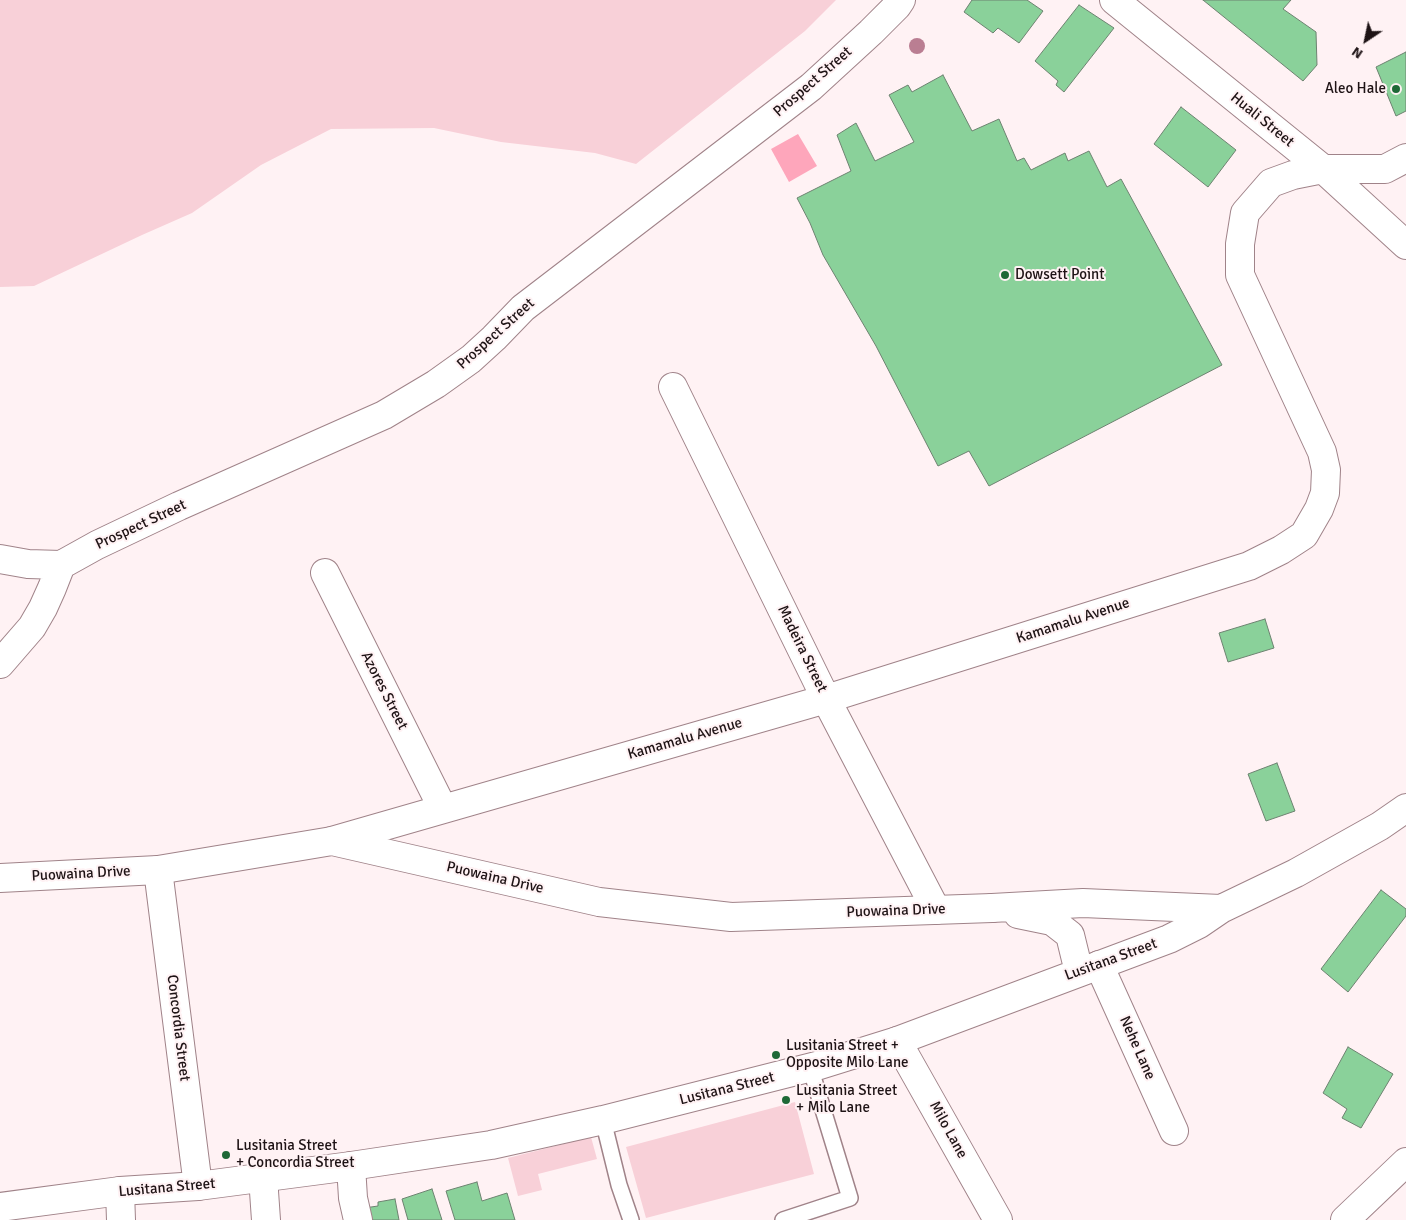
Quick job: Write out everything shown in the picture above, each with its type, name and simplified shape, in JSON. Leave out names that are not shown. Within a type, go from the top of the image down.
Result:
[{"type":"street","name":"Prospect Street","points":[[61,565],[97,545],[179,506],[384,415],[436,384],[471,359],[523,308],[811,87],[902,0]]},
{"type":"street","name":"Huali Street","points":[[1114,0],[1323,170],[1406,245]]},
{"type":"street","name":"Kamamalu Avenue","points":[[332,841],[826,699],[1249,566],[1281,550],[1304,535],[1319,509],[1325,493],[1326,470],[1322,452],[1240,274],[1240,244],[1245,213],[1271,183],[1293,175],[1323,170],[1385,169],[1406,158]]},
{"type":"street","name":"Madeira Street","points":[[673,387],[826,699],[936,910]]},
{"type":"street","points":[[0,559],[28,564],[61,565],[49,595],[32,627],[0,664]]},
{"type":"street","name":"Azores Street","points":[[325,573],[443,809]]},
{"type":"street","name":"Lusitana Street","points":[[0,1207],[120,1191],[198,1186],[351,1166],[491,1144],[603,1120],[810,1067],[897,1041],[1168,939],[1199,924],[1221,909],[1296,873],[1380,826],[1406,808]]},
{"type":"street","name":"Puowaina Drive","points":[[0,878],[158,870],[332,841],[580,898],[731,917],[992,908]]},
{"type":"street","name":"Concordia Street","points":[[158,870],[198,1186]]},
{"type":"street","points":[[992,908],[1084,903],[1221,909]]},
{"type":"street","name":"Nehe Lane","points":[[992,908],[1052,922],[1070,935],[1174,1131]]},
{"type":"street","name":"Milo Lane","points":[[897,1041],[998,1220]]},
{"type":"street","points":[[1345,1220],[1406,1162]]},
{"type":"street","points":[[351,1166],[353,1198],[358,1220]]},
{"type":"street","points":[[263,1177],[266,1220]]},
{"type":"street","points":[[120,1191],[121,1220]]},
{"type":"lane","points":[[784,1220],[850,1198],[810,1067]]},
{"type":"lane","points":[[603,1120],[619,1185],[631,1220]]},
{"type":"shaded area","points":[[0,0],[836,0],[805,31],[636,164],[595,153],[501,142],[434,128],[331,129],[261,165],[192,213],[34,286],[0,287]]},
{"type":"shaded area","points":[[798,134],[817,166],[789,182],[771,149]]},
{"type":"shaded area","points":[[795,1102],[814,1174],[646,1218],[626,1147]]},
{"type":"shaded area","points":[[591,1137],[597,1159],[538,1174],[542,1190],[518,1196],[508,1158]]},
{"type":"building","points":[[972,0],[1027,0],[1043,11],[1019,43],[998,28],[993,33],[964,12]]},
{"type":"building","points":[[1203,0],[1291,0],[1283,9],[1316,32],[1317,65],[1303,81]]},
{"type":"building","points":[[1079,5],[1114,28],[1064,92],[1056,85],[1058,81],[1035,61]]},
{"type":"building","name":"Aleo Hale","points":[[1406,52],[1406,111],[1396,116],[1376,67]]},
{"type":"building","name":"Dowsett Point","points":[[943,75],[972,131],[999,119],[1017,161],[1024,158],[1031,170],[1065,153],[1068,161],[1089,151],[1107,187],[1121,179],[1222,365],[989,486],[969,451],[938,466],[876,346],[823,255],[797,198],[851,171],[837,135],[856,123],[875,161],[914,142],[889,95],[908,85],[912,92]]},
{"type":"building","points":[[1181,107],[1236,150],[1208,187],[1154,144]]},
{"type":"building","points":[[1265,619],[1274,648],[1228,662],[1219,633]]},
{"type":"building","points":[[1277,763],[1295,811],[1266,821],[1248,774]]},
{"type":"building","points":[[1381,890],[1406,909],[1406,916],[1348,992],[1321,969]]},
{"type":"building","points":[[1348,1047],[1393,1074],[1361,1128],[1342,1118],[1347,1109],[1323,1093]]},
{"type":"building","points":[[477,1182],[482,1201],[507,1193],[515,1220],[455,1220],[446,1191]]},
{"type":"building","points":[[432,1189],[442,1220],[408,1220],[402,1199]]},
{"type":"building","points":[[395,1199],[399,1220],[367,1220],[364,1208],[378,1206],[378,1202]]},
{"type":"place","name":"Aleo Hale","points":[[1396,89]]},
{"type":"place","name":"Dowsett Point","points":[[1005,275]]},
{"type":"place","name":"Lusitania Street + Opposite Milo Lane","points":[[776,1055]]},
{"type":"place","name":"Lusitania Street + Milo Lane","points":[[786,1100]]},
{"type":"place","name":"Lusitania Street + Concordia Street","points":[[226,1155]]}]
